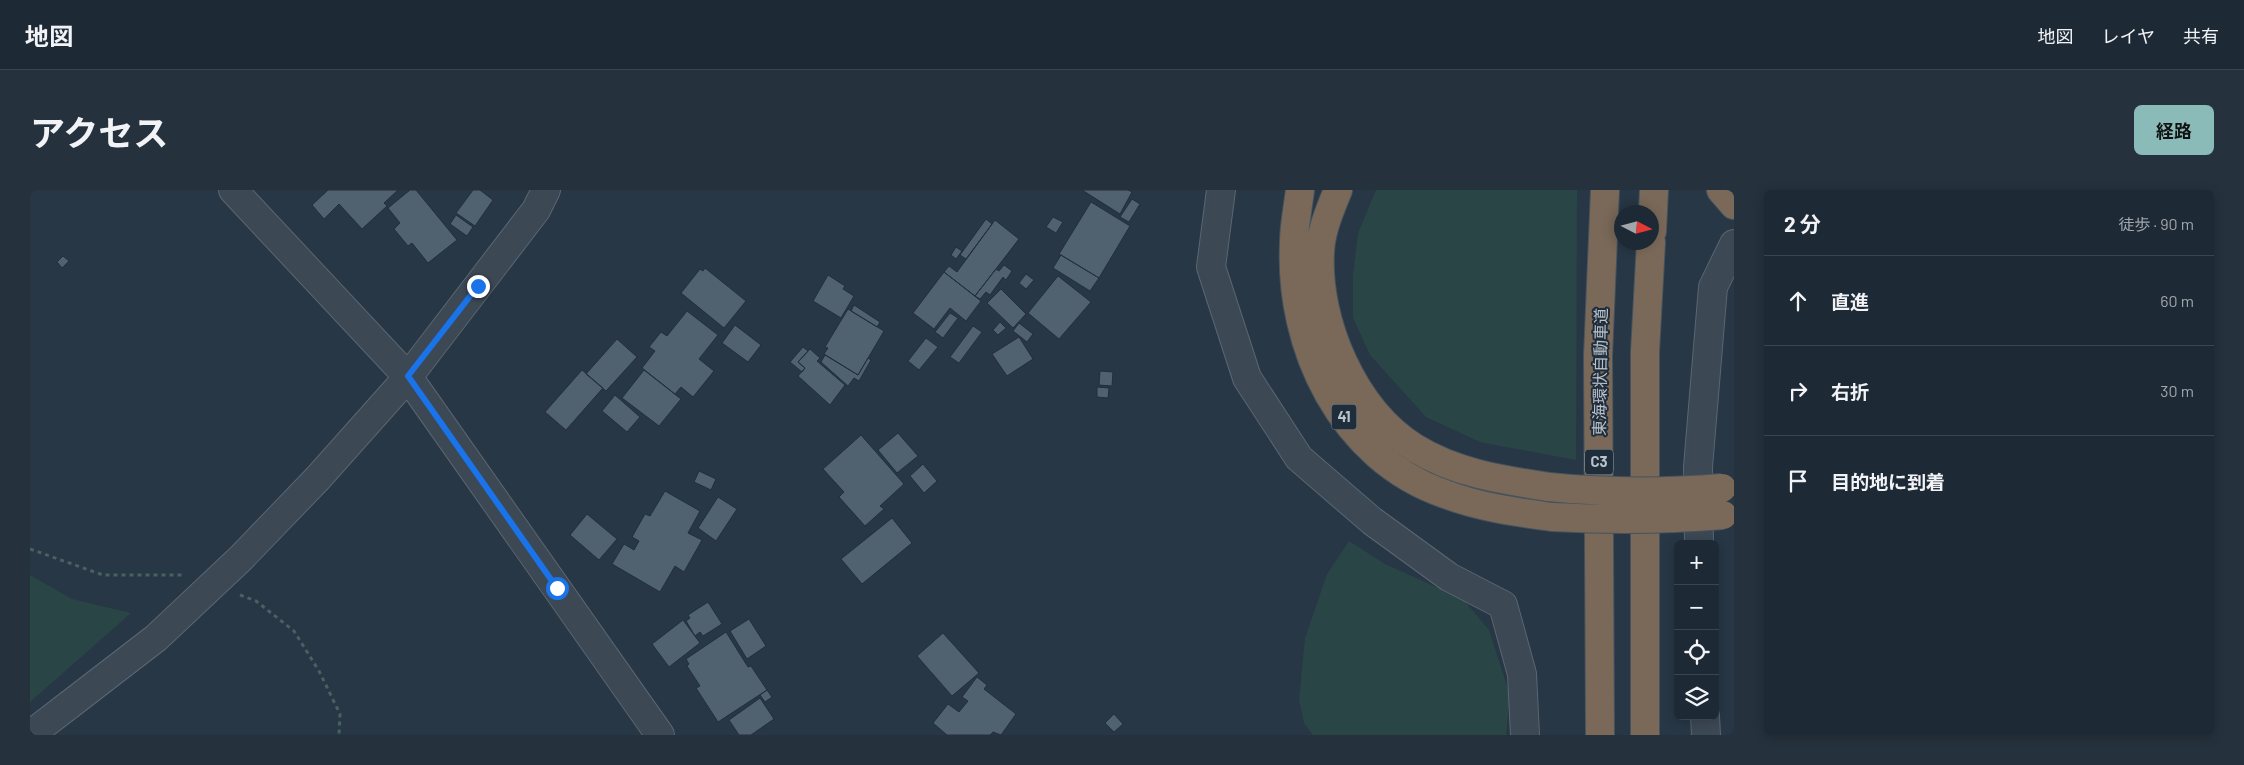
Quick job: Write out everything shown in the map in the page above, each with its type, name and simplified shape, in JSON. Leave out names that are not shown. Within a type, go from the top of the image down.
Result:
[{"type":"highway","name":"41","points":[[1300,190],[1294,243],[1295,285],[1301,327],[1313,366],[1330,400],[1377,455],[1407,476],[1443,494],[1479,505],[1552,516],[1609,520],[1657,520],[1729,515]]},
{"type":"highway","name":"41","points":[[1338,190],[1327,216],[1320,251],[1322,287],[1332,335],[1350,376],[1379,418],[1415,448],[1456,467],[1501,480],[1549,487],[1609,492],[1665,492],[1728,487]]},
{"type":"highway","name":"東海環状自動車道","points":[[1600,735],[1598,356],[1605,190]]},
{"type":"highway","points":[[1653,205],[1654,190]]},
{"type":"highway","points":[[1721,190],[1734,205]]},
{"type":"highway","points":[[1645,735],[1645,352],[1651,250]]},
{"type":"street","points":[[233,190],[408,376],[660,735]]},
{"type":"street","points":[[30,735],[156,638],[241,558],[318,478],[408,376],[536,210],[546,190]]},
{"type":"street","points":[[1221,190],[1211,267],[1247,378],[1299,458],[1379,527],[1449,576],[1502,605],[1522,674],[1525,735]]},
{"type":"street","points":[[1699,540],[1698,467],[1713,288],[1734,244]]},
{"type":"street","points":[[1705,720],[1706,735]]},
{"type":"path","points":[[30,549],[103,576],[183,575]]},
{"type":"path","points":[[237,594],[256,601],[294,632],[340,714],[339,735]]},
{"type":"green space","points":[[1376,190],[1577,190],[1576,460],[1480,442],[1426,417],[1370,355],[1353,318],[1353,275],[1358,233]]},
{"type":"green space","points":[[1349,541],[1385,564],[1463,599],[1489,630],[1510,695],[1506,735],[1313,735],[1304,723],[1299,700],[1305,638],[1327,574]]},
{"type":"green space","points":[[30,575],[72,599],[131,613],[30,702]]},
{"type":"building","points":[[328,190],[398,190],[384,203],[387,206],[362,229],[339,204],[324,219],[312,205]]},
{"type":"building","points":[[410,190],[416,190],[457,240],[428,263],[412,243],[408,246],[394,229],[400,223],[388,208]]},
{"type":"building","points":[[473,190],[480,190],[493,200],[475,226],[456,213]]},
{"type":"building","points":[[1082,190],[1128,190],[1132,192],[1120,214]]},
{"type":"building","points":[[1132,199],[1140,204],[1129,222],[1120,217]]},
{"type":"building","points":[[1091,202],[1130,226],[1099,278],[1059,254]]},
{"type":"building","points":[[456,215],[473,227],[467,236],[450,224]]},
{"type":"building","points":[[1053,217],[1063,222],[1056,233],[1046,227]]},
{"type":"building","points":[[986,219],[992,224],[966,259],[960,255]]},
{"type":"building","points":[[995,220],[1019,239],[975,296],[944,272],[949,266],[957,272]]},
{"type":"building","points":[[956,247],[962,251],[956,259],[951,255]]},
{"type":"building","points":[[1061,255],[1099,278],[1090,291],[1053,268]]},
{"type":"building","points":[[63,256],[69,261],[62,268],[57,262]]},
{"type":"building","points":[[1004,265],[1012,271],[1006,280],[1003,277],[990,295],[986,292],[980,299],[975,296],[996,269],[999,271]]},
{"type":"building","points":[[705,268],[746,301],[724,328],[681,293],[700,269],[703,271]]},
{"type":"building","points":[[944,272],[981,301],[966,321],[950,308],[934,329],[913,313]]},
{"type":"building","points":[[1026,274],[1034,280],[1026,289],[1019,283]]},
{"type":"building","points":[[828,275],[845,286],[843,289],[854,296],[841,318],[813,301]]},
{"type":"building","points":[[1058,276],[1091,302],[1059,339],[1028,313]]},
{"type":"building","points":[[1001,289],[1026,314],[1013,328],[987,303]]},
{"type":"building","points":[[854,305],[880,322],[877,327],[851,311]]},
{"type":"building","points":[[848,309],[884,331],[858,375],[824,354],[828,348],[825,347]]},
{"type":"building","points":[[687,311],[718,335],[699,359],[714,371],[693,397],[681,387],[675,394],[642,368],[655,351],[649,347],[661,332],[667,336]]},
{"type":"building","points":[[950,313],[958,318],[943,338],[935,332]]},
{"type":"building","points":[[1000,322],[1006,328],[998,335],[993,330]]},
{"type":"building","points":[[1019,323],[1033,334],[1027,342],[1013,331]]},
{"type":"building","points":[[735,325],[761,345],[748,362],[722,343]]},
{"type":"building","points":[[973,326],[982,332],[959,363],[950,357]]},
{"type":"building","points":[[1019,337],[1033,359],[1007,376],[992,354]]},
{"type":"building","points":[[926,338],[938,347],[919,370],[908,361]]},
{"type":"building","points":[[617,339],[637,357],[606,391],[586,374]]},
{"type":"building","points":[[803,347],[808,351],[798,362],[805,368],[802,372],[790,362]]},
{"type":"building","points":[[810,349],[820,358],[817,361],[845,385],[830,405],[798,376],[805,368],[798,362]]},
{"type":"building","points":[[825,355],[858,375],[868,358],[871,360],[859,381],[854,378],[848,386],[821,362]]},
{"type":"building","points":[[582,370],[603,388],[566,430],[545,412]]},
{"type":"building","points":[[644,370],[681,399],[659,426],[622,398]]},
{"type":"building","points":[[1100,371],[1113,372],[1112,386],[1099,385]]},
{"type":"building","points":[[1097,387],[1109,388],[1108,398],[1097,397]]},
{"type":"building","points":[[615,395],[640,417],[627,432],[602,411]]},
{"type":"building","points":[[898,433],[918,456],[897,473],[878,450]]},
{"type":"building","points":[[861,435],[904,484],[880,506],[884,509],[865,526],[839,497],[844,492],[823,469]]},
{"type":"building","points":[[923,464],[937,481],[924,493],[910,476]]},
{"type":"building","points":[[699,471],[716,479],[711,490],[694,482]]},
{"type":"building","points":[[665,491],[700,511],[688,533],[702,540],[684,572],[675,566],[660,592],[612,564],[624,544],[634,550],[639,541],[632,537],[645,514],[650,516]]},
{"type":"building","points":[[718,497],[737,509],[716,541],[698,528]]},
{"type":"building","points":[[587,514],[617,539],[599,560],[570,535]]},
{"type":"building","points":[[892,518],[912,543],[862,584],[841,559]]},
{"type":"building","points":[[708,602],[722,624],[703,636],[700,632],[695,636],[686,621],[690,618],[688,615]]},
{"type":"building","points":[[749,619],[766,646],[747,659],[730,631]]},
{"type":"building","points":[[683,620],[700,643],[669,667],[652,644]]},
{"type":"building","points":[[726,632],[748,667],[751,666],[767,690],[718,722],[696,688],[700,686],[687,666],[689,664],[686,659]]},
{"type":"building","points":[[943,633],[979,673],[952,696],[917,656]]},
{"type":"building","points":[[977,677],[987,685],[984,689],[1016,714],[1001,735],[993,732],[990,735],[947,735],[933,723],[948,704],[959,712],[968,701],[962,697]]},
{"type":"building","points":[[767,690],[772,697],[765,702],[760,695]]},
{"type":"building","points":[[760,698],[774,719],[751,735],[739,735],[729,720]]},
{"type":"building","points":[[1114,714],[1123,724],[1114,732],[1105,723]]},
{"type":"route","points":[[478,286],[408,376],[557,588]]}]
